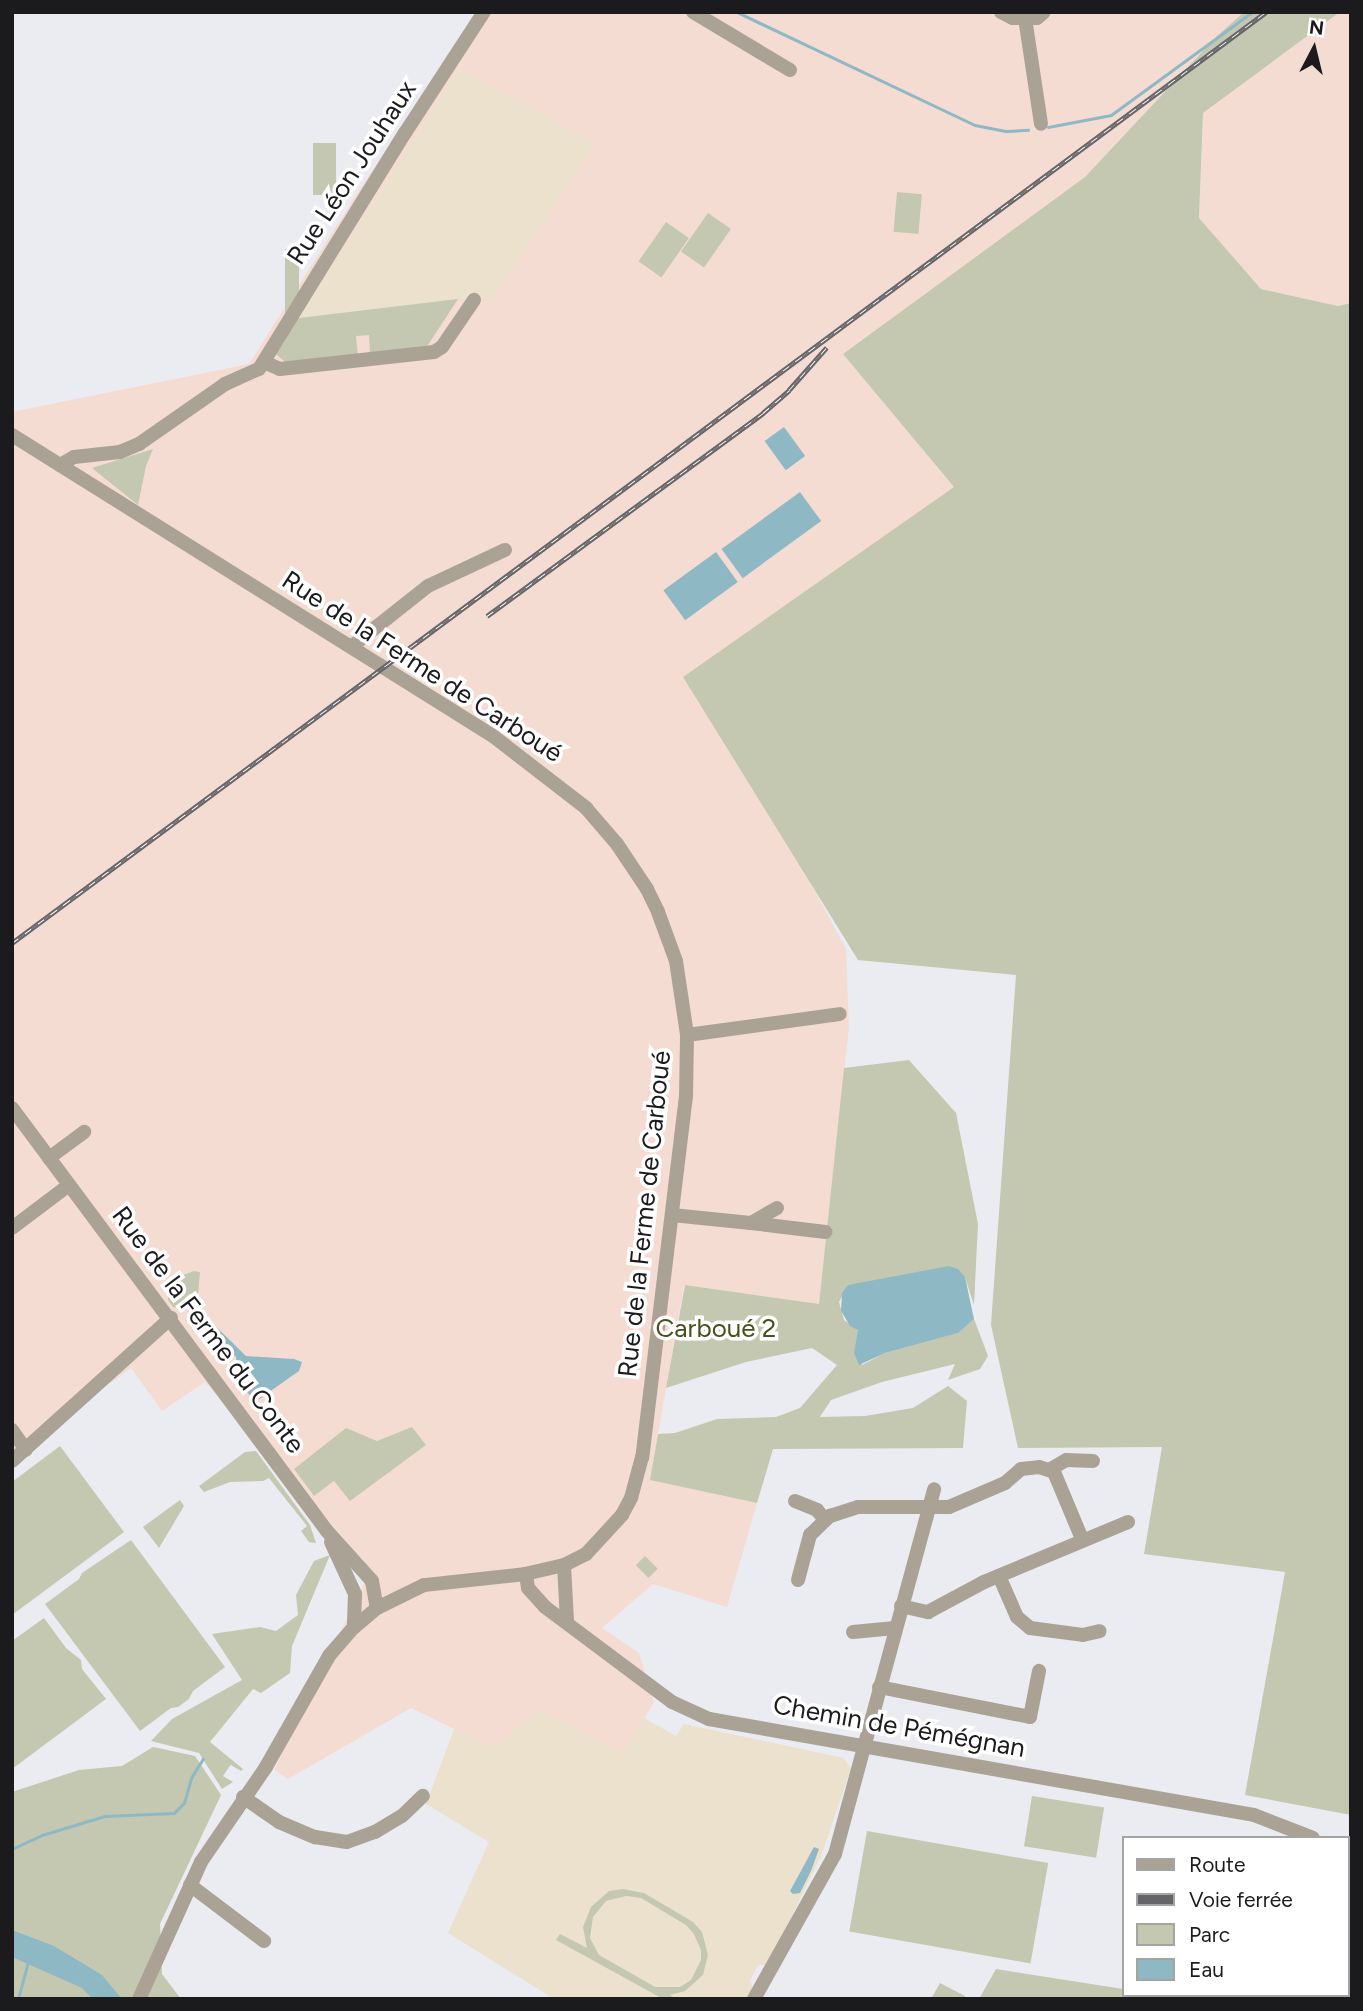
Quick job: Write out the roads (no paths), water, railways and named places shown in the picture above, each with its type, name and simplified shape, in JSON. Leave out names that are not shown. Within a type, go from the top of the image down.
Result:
[{"type":"street","name":"Rue Léon Jouhaux","points":[[253,373],[264,362],[288,317],[484,12]]},
{"type":"street","points":[[693,12],[790,70]]},
{"type":"street","points":[[1001,12],[1013,18],[1037,18],[1044,12]]},
{"type":"street","points":[[1025,18],[1041,124]]},
{"type":"street","points":[[60,465],[75,457],[120,452],[139,444],[225,384],[253,373],[434,352],[442,347],[474,300]]},
{"type":"street","points":[[264,362],[280,369]]},
{"type":"street","name":"Rue de la Ferme de Carboué","points":[[12,435],[493,736],[586,808],[617,844],[647,889],[676,961],[687,1035],[686,1096],[638,1477],[622,1515],[586,1554],[564,1565],[526,1574],[443,1581],[403,1593],[377,1608]]},
{"type":"street","points":[[75,475],[92,455]]},
{"type":"street","points":[[351,647],[428,586],[505,550]]},
{"type":"street","points":[[687,1035],[840,1014]]},
{"type":"street","name":"Rue de la Ferme du Conte","points":[[12,1108],[327,1531],[372,1581],[387,1591],[403,1593]]},
{"type":"street","points":[[49,1158],[84,1132]]},
{"type":"street","points":[[12,1228],[69,1185]]},
{"type":"street","points":[[751,1223],[777,1208]]},
{"type":"street","points":[[672,1215],[825,1232]]},
{"type":"street","points":[[12,1461],[171,1318]]},
{"type":"street","points":[[12,1430],[26,1450]]},
{"type":"street","points":[[1049,1470],[1066,1460],[1093,1461]]},
{"type":"street","points":[[798,1580],[810,1535],[825,1520],[858,1507],[949,1507],[1005,1483],[1021,1469],[1039,1467],[1054,1472],[1082,1539]]},
{"type":"street","points":[[754,1999],[835,1854],[934,1489]]},
{"type":"street","points":[[795,1501],[817,1510],[825,1520]]},
{"type":"street","points":[[901,1606],[928,1612],[999,1576],[1128,1522]]},
{"type":"street","name":"Rue de la Ferme du Conte","points":[[327,1531],[355,1594],[354,1627]]},
{"type":"street","points":[[564,1565],[567,1621]]},
{"type":"street","name":"Chemin de Pémégnan","points":[[526,1574],[528,1588],[536,1598],[672,1702],[709,1719],[1254,1815],[1296,1834]]},
{"type":"street","points":[[999,1576],[1017,1617],[1030,1628],[1083,1635],[1100,1631]]},
{"type":"street","points":[[372,1581],[377,1598],[377,1608],[355,1594],[372,1581]]},
{"type":"street","points":[[139,1999],[212,1842],[266,1767],[329,1656],[354,1627],[377,1608]]},
{"type":"street","points":[[853,1632],[876,1623],[895,1628]]},
{"type":"street","points":[[879,1687],[1029,1722],[1039,1671]]},
{"type":"street","points":[[243,1797],[279,1822],[315,1837],[347,1842],[374,1832],[402,1816],[422,1796]]},
{"type":"street","points":[[190,1885],[264,1941]]},
{"type":"water","points":[[784,427],[805,456],[786,470],[765,441]]},
{"type":"water","points":[[800,492],[821,521],[743,578],[722,549]]},
{"type":"water","points":[[716,552],[738,582],[685,620],[663,590]]},
{"type":"water","points":[[949,1266],[958,1269],[965,1277],[974,1319],[958,1333],[885,1353],[859,1365],[854,1353],[858,1330],[850,1326],[841,1311],[842,1293],[848,1285]]},
{"type":"water","points":[[201,1312],[246,1356],[294,1359],[302,1362],[299,1371],[255,1402],[240,1383],[236,1357],[196,1317]]},
{"type":"water","points":[[814,1847],[819,1849],[811,1871],[800,1893],[793,1894],[790,1891]]},
{"type":"water","points":[[12,1930],[54,1946],[102,1975],[122,1999],[93,1999],[82,1988],[12,1957]]},
{"type":"waterway","points":[[737,12],[975,125],[1006,131],[1028,130]]},
{"type":"waterway","points":[[1048,127],[1111,115],[1252,12]]},
{"type":"waterway","points":[[12,1849],[42,1835],[105,1816],[174,1813],[184,1803],[191,1778],[203,1759]]},
{"type":"waterway","points":[[18,1999],[28,1961]]},
{"type":"railway","points":[[12,943],[1266,12]]},
{"type":"railway","points":[[487,616],[763,413],[789,390],[827,347]]},
{"type":"park label","name":"Carboué 2","points":[[716,1329]]}]
